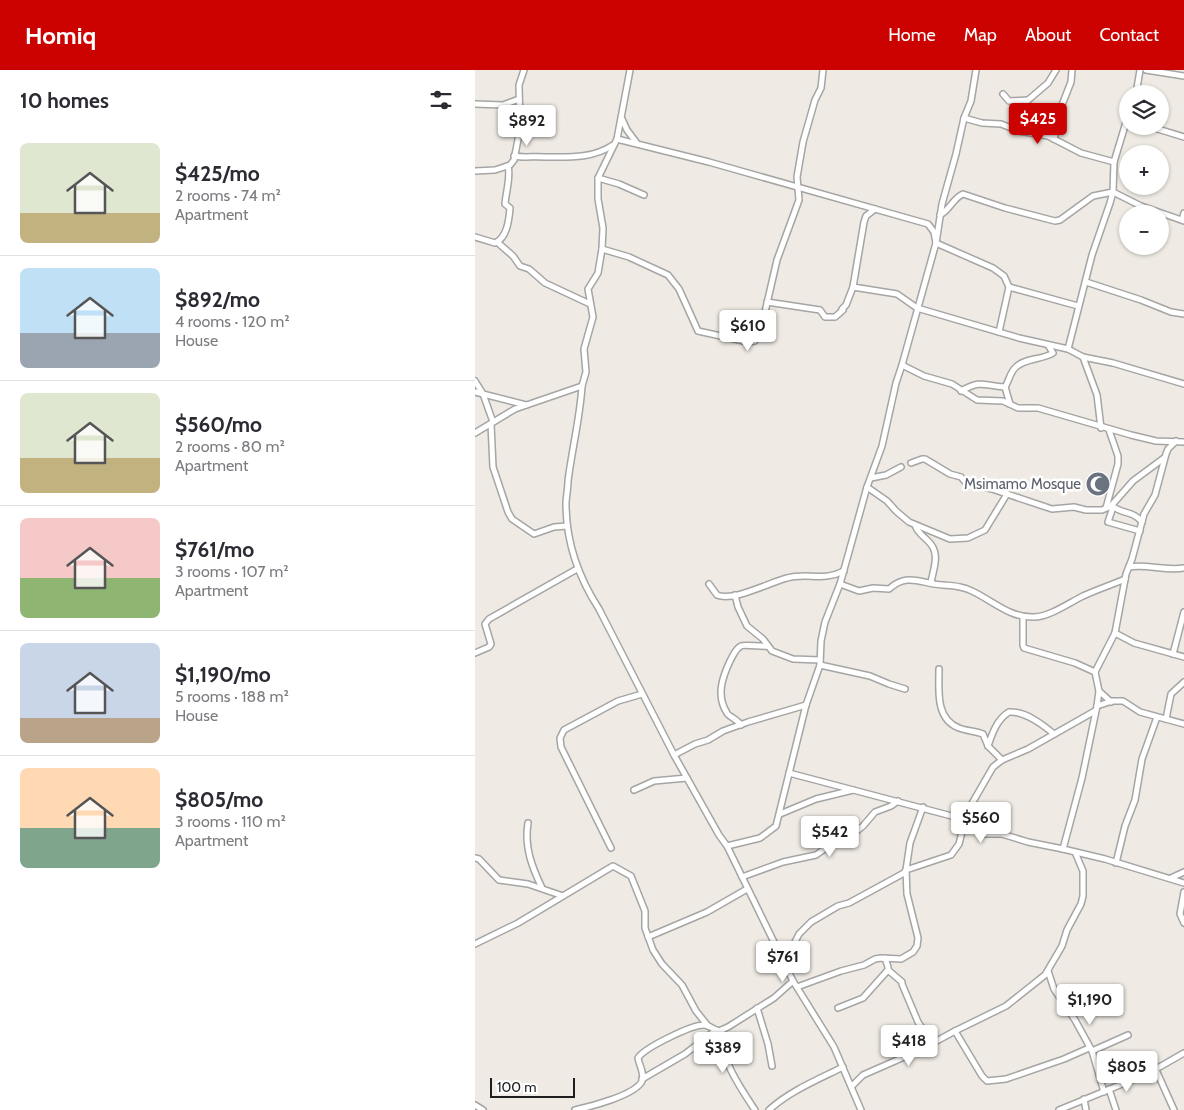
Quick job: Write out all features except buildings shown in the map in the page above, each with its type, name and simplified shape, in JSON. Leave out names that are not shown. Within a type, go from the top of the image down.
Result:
[{"type":"street","points":[[475,171],[495,170],[509,166],[514,160],[519,134],[519,86],[524,70]]},
{"type":"street","points":[[630,70],[622,119],[616,141],[599,178],[598,199],[603,228],[602,249],[598,273],[588,288],[593,317],[584,349],[586,372],[582,386],[566,505],[567,526],[577,569],[674,755],[727,846],[793,980],[830,1041],[852,1086],[861,1110]]},
{"type":"street","points":[[602,249],[629,257],[669,275],[679,289],[694,325],[700,332],[754,342],[760,330],[777,260],[799,200],[797,186],[803,142],[809,119],[821,88],[823,70]]},
{"type":"street","points":[[727,846],[753,841],[767,834],[776,826],[780,814],[806,706],[820,663],[823,634],[844,571],[867,487],[882,446],[896,383],[903,365],[936,243],[940,217],[964,118],[971,101],[976,70]]},
{"type":"street","points":[[1012,128],[1024,112],[1028,100],[1048,83],[1056,70]]},
{"type":"street","points":[[1054,139],[1071,82],[1072,70]]},
{"type":"street","points":[[1138,85],[1140,70]]},
{"type":"street","points":[[1146,70],[1184,76]]},
{"type":"street","points":[[1003,94],[1009,101],[1028,100]]},
{"type":"street","points":[[475,104],[503,105],[519,99]]},
{"type":"street","points":[[964,118],[983,123],[1001,124],[1019,132],[1048,136],[1081,153],[1114,162]]},
{"type":"street","points":[[622,119],[630,135],[639,144]]},
{"type":"street","points":[[1169,132],[1184,136]]},
{"type":"street","points":[[1068,349],[1098,235],[1106,218],[1113,192],[1114,162],[1122,135]]},
{"type":"street","points":[[514,156],[526,158],[577,157],[603,151],[616,141],[639,144],[797,186],[928,224],[934,232],[936,243]]},
{"type":"street","points":[[475,237],[491,243],[497,242],[504,234],[510,212],[510,208],[505,204],[507,182],[510,176],[509,166]]},
{"type":"street","points":[[599,178],[644,195]]},
{"type":"street","points":[[928,224],[940,217],[959,195],[963,194],[1005,208],[1055,221],[1060,220],[1093,196],[1113,192],[1141,206],[1183,220],[1184,213]]},
{"type":"street","points":[[767,302],[820,310],[825,317],[835,317],[843,310],[853,287],[866,216],[863,205]]},
{"type":"street","points":[[866,216],[875,209]]},
{"type":"street","points":[[497,242],[513,256],[520,266],[529,269],[545,283],[590,304]]},
{"type":"street","points":[[936,243],[993,268],[1004,276],[1009,287],[999,332]]},
{"type":"street","points":[[1086,282],[1171,312],[1184,314]]},
{"type":"street","points":[[853,287],[897,294],[917,308],[963,323],[1068,349],[1083,357],[1113,363],[1184,384]]},
{"type":"street","points":[[1009,287],[1078,306]]},
{"type":"street","points":[[1010,405],[1005,387],[1016,366],[1027,361],[1047,357],[1053,353],[1048,345]]},
{"type":"street","points":[[1083,357],[1097,395],[1101,428]]},
{"type":"street","points":[[903,365],[924,376],[952,384],[977,400],[1003,401],[1018,408],[1043,409],[1101,428],[1156,441],[1184,442]]},
{"type":"street","points":[[475,381],[483,394],[492,423],[493,468],[512,519],[534,534],[554,527],[567,526]]},
{"type":"street","points":[[961,390],[974,384],[983,383],[1005,387]]},
{"type":"street","points":[[475,433],[515,409],[582,386]]},
{"type":"street","points":[[475,392],[526,405]]},
{"type":"street","points":[[1109,430],[1117,453],[1118,464],[1108,522],[1140,532]]},
{"type":"street","points":[[1063,849],[1088,754],[1099,691],[1095,672],[1115,632],[1125,579],[1144,514],[1155,496],[1168,449],[1176,441]]},
{"type":"street","points":[[911,463],[925,459],[950,474],[961,477],[966,483],[1052,509],[1059,510],[1074,507],[1097,511],[1110,507],[1133,481],[1165,458]]},
{"type":"street","points":[[871,478],[886,475],[901,467]]},
{"type":"street","points":[[867,487],[887,501],[905,519],[950,539],[974,536],[988,526],[1007,494]]},
{"type":"street","points":[[1110,507],[1135,514],[1142,522]]},
{"type":"street","points":[[915,525],[917,531],[932,544],[935,552],[931,582]]},
{"type":"street","points":[[1129,567],[1184,568]]},
{"type":"street","points":[[475,653],[489,647],[491,644],[485,624],[489,619],[577,569]]},
{"type":"street","points":[[709,584],[717,595],[724,597],[788,577],[829,577],[844,571]]},
{"type":"street","points":[[840,584],[860,591],[873,588],[889,589],[901,581],[931,582],[942,586],[962,587],[993,602],[1011,614],[1023,617],[1045,616],[1084,596],[1125,579]]},
{"type":"street","points":[[735,595],[738,607],[747,626],[762,638],[772,651],[785,657],[820,663],[870,676],[905,689]]},
{"type":"street","points":[[1173,654],[1184,612]]},
{"type":"street","points":[[1023,617],[1024,648],[1075,662],[1095,672]]},
{"type":"street","points":[[1115,632],[1134,643],[1184,657]]},
{"type":"street","points":[[741,725],[736,718],[727,715],[722,696],[721,681],[733,655],[739,647],[743,645],[768,646]]},
{"type":"street","points":[[939,669],[939,704],[943,714],[959,728],[983,734],[988,746],[1002,760]]},
{"type":"street","points":[[1166,719],[1171,694],[1184,682]]},
{"type":"street","points":[[1099,691],[1111,702]]},
{"type":"street","points":[[611,848],[561,747],[560,738],[564,730],[598,711],[618,701],[642,694]]},
{"type":"street","points":[[786,966],[791,948],[799,934],[811,922],[838,906],[894,879],[906,870],[951,855],[959,844],[963,822],[988,773],[1002,760],[1027,749],[1096,708],[1111,702],[1127,703],[1134,709],[1184,724]]},
{"type":"street","points":[[674,755],[723,731],[806,706]]},
{"type":"street","points":[[988,746],[995,727],[1002,717],[1009,712],[1023,714],[1034,719],[1054,734]]},
{"type":"street","points":[[1116,863],[1125,826],[1135,800],[1142,759],[1157,717]]},
{"type":"street","points":[[789,773],[923,808],[963,822],[982,834],[1002,834],[1116,863],[1184,883]]},
{"type":"street","points":[[634,790],[654,781],[687,778]]},
{"type":"street","points":[[780,814],[816,799],[853,790]]},
{"type":"street","points":[[742,877],[783,862],[816,855],[833,844],[842,842],[863,826],[875,812],[898,801]]},
{"type":"street","points":[[797,987],[881,958],[894,959],[907,956],[916,948],[918,944],[917,931],[907,894],[906,870],[910,843],[923,808]]},
{"type":"street","points":[[528,824],[527,849],[532,868],[542,888]]},
{"type":"street","points":[[852,1086],[860,1077],[905,1058],[1006,1006],[1040,980],[1048,971],[1062,946],[1067,930],[1081,904],[1083,896],[1083,871],[1075,852]]},
{"type":"street","points":[[475,858],[479,859],[499,880],[528,884],[563,896]]},
{"type":"street","points":[[475,944],[518,923],[613,866],[631,876],[645,911],[644,922],[648,937],[662,964],[678,979],[696,1011],[708,1026],[716,1030],[722,1030],[741,1020],[774,998],[793,980]]},
{"type":"street","points":[[1171,878],[1184,872]]},
{"type":"street","points":[[648,937],[707,912],[747,888]]},
{"type":"street","points":[[1184,892],[1180,914],[1184,923]]},
{"type":"street","points":[[838,1008],[863,998],[888,970],[889,967],[885,958]]},
{"type":"street","points":[[888,970],[902,982],[901,984],[918,1022],[932,1043]]},
{"type":"street","points":[[1048,971],[1054,989],[1075,1020],[1090,1050],[1116,1110]]},
{"type":"street","points":[[757,1008],[768,1044],[772,1066]]},
{"type":"street","points":[[642,1079],[638,1061],[639,1056],[687,1029],[696,1026],[708,1026]]},
{"type":"street","points":[[575,1110],[602,1104],[627,1092],[639,1085],[642,1079],[685,1054],[716,1030]]},
{"type":"street","points":[[722,1030],[721,1042],[727,1059],[755,1110]]},
{"type":"street","points":[[955,1031],[982,1076],[987,1081],[1006,1078],[1090,1050],[1128,1035]]},
{"type":"street","points":[[1059,1110],[1156,1070],[1184,1053]]},
{"type":"street","points":[[769,1110],[792,1092],[843,1067]]},
{"type":"street","points":[[1156,1070],[1174,1110]]},
{"type":"street","points":[[847,1076],[860,1077]]},
{"type":"street","points":[[1084,1099],[1086,1110]]},
{"type":"street","points":[[475,1106],[483,1110]]},
{"type":"place","name":"Msimamo Mosque","points":[[1098,484]]}]
